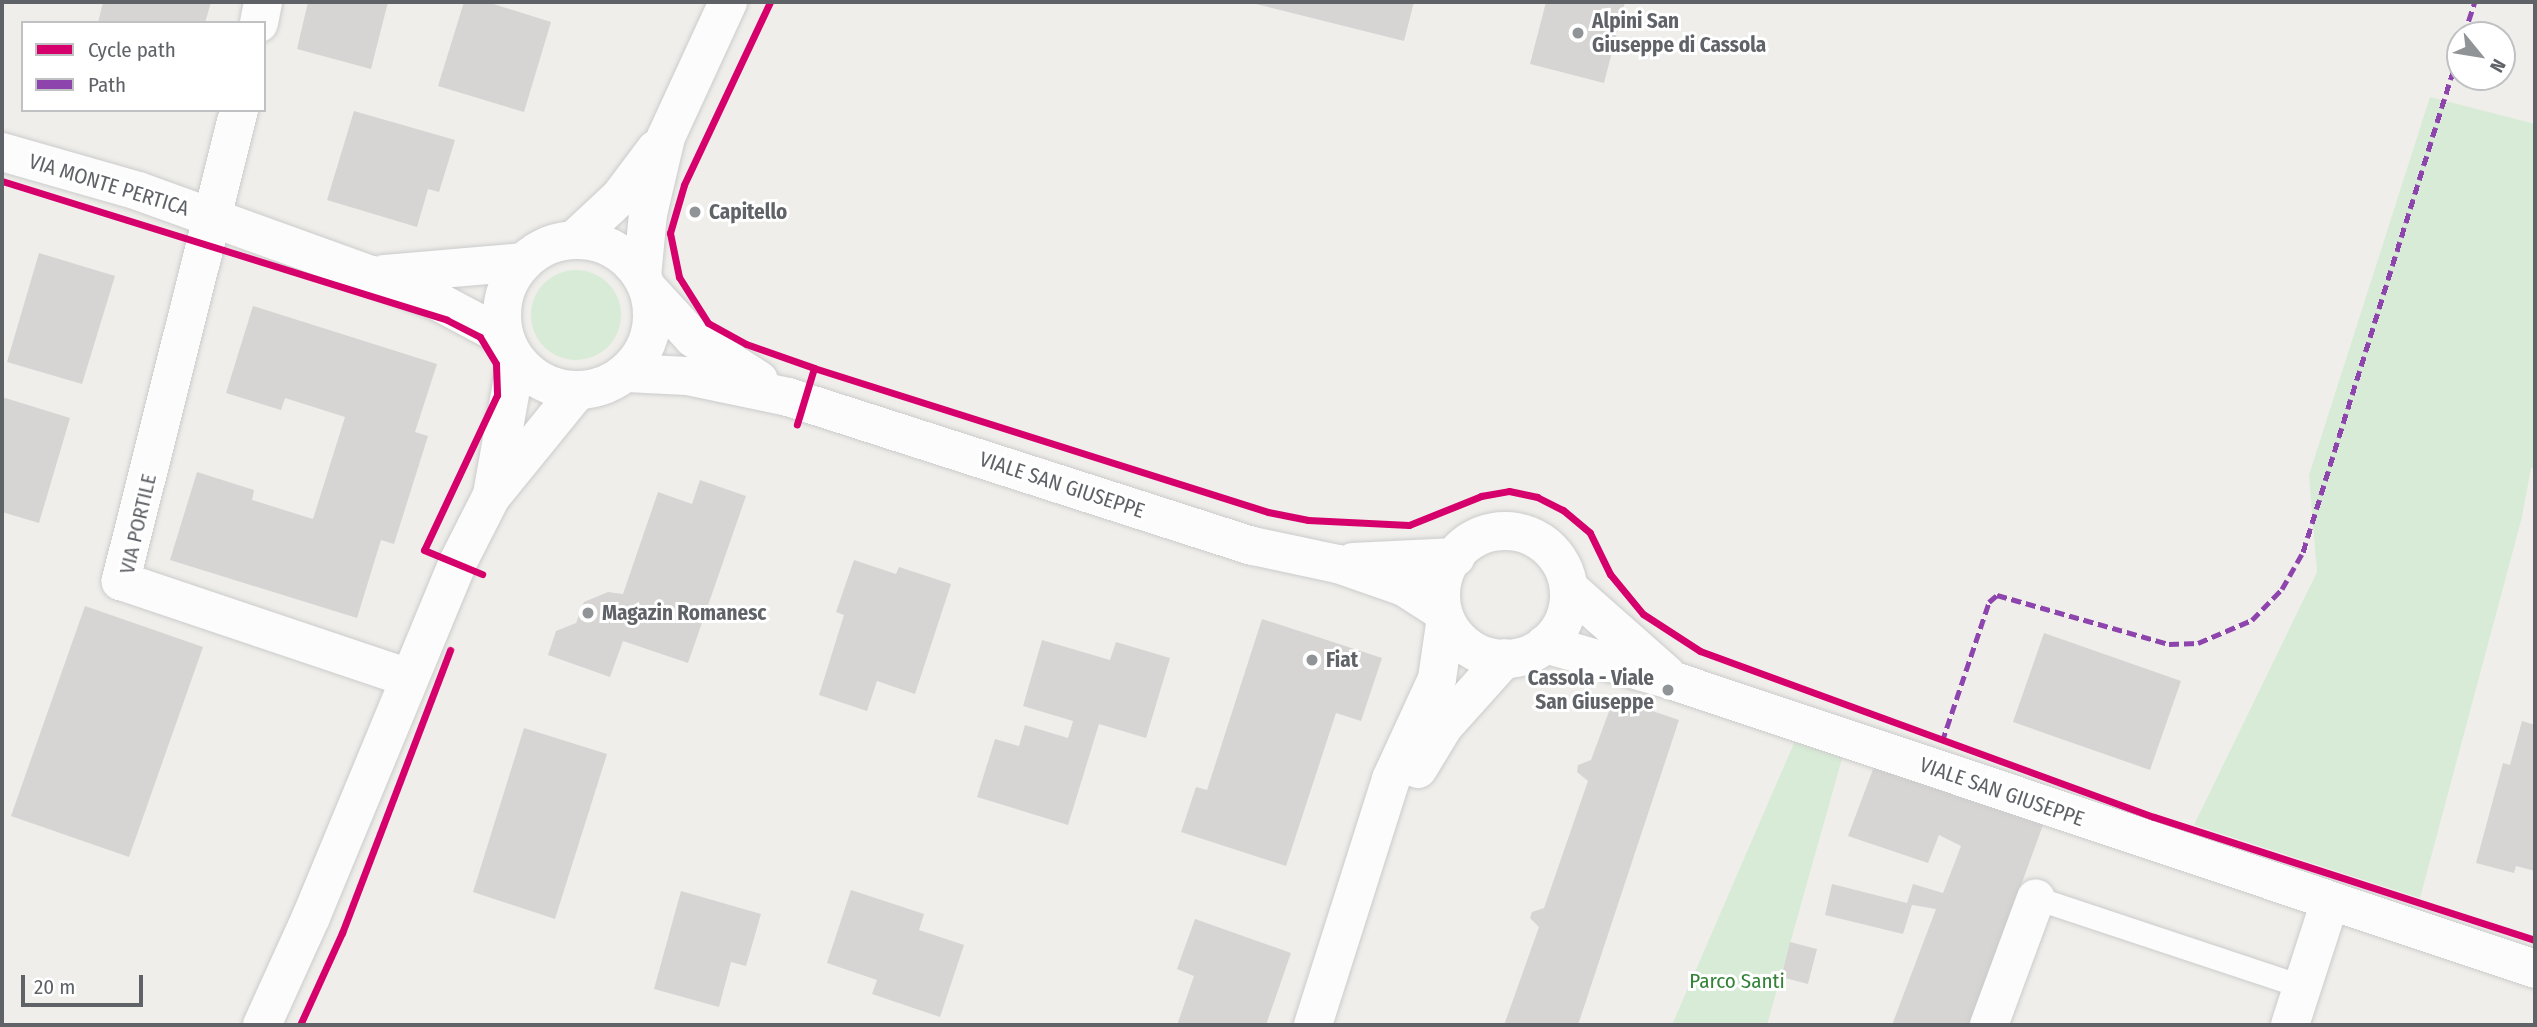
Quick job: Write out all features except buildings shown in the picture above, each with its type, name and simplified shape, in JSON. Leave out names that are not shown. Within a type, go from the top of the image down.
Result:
[{"type":"main road","points":[[259,21],[263,2]]},
{"type":"main road","points":[[508,348],[544,382],[577,391],[595,389],[627,373],[646,345],[651,328],[646,284],[648,214],[666,137],[728,2]]},
{"type":"main road","name":"VIA MONTE PERTICA","points":[[215,218],[239,112]]},
{"type":"main road","points":[[491,497],[508,348],[503,300],[523,262],[539,250],[575,239],[620,197],[666,137]]},
{"type":"main road","name":"VIA MONTE PERTICA","points":[[2,152],[215,218],[371,275],[438,301],[508,348]]},
{"type":"main road","name":"VIA PORTILE","points":[[215,218],[121,581],[407,677]]},
{"type":"main road","points":[[575,239],[618,251],[646,284]]},
{"type":"main road","name":"VIA MONTE PERTICA","points":[[371,275],[523,262]]},
{"type":"main road","name":"VIALE SAN GIUSEPPE","points":[[646,284],[693,338],[788,397]]},
{"type":"main road","name":"VIALE SAN GIUSEPPE","points":[[627,373],[687,376],[788,397],[1253,546],[1338,564],[1404,587],[1443,617],[1461,642],[1480,654],[1505,659]]},
{"type":"main road","points":[[261,1025],[311,917],[407,677],[491,497],[577,391]]},
{"type":"main road","name":"VIALE SAN GIUSEPPE","points":[[1443,617],[1439,594],[1455,557],[1479,536],[1510,529],[1543,543],[1555,555],[1571,590],[1674,681]]},
{"type":"main road","name":"VIALE SAN GIUSEPPE","points":[[1338,564],[1455,557]]},
{"type":"main road","points":[[1372,850],[1444,726],[1505,659],[1545,644],[1568,615],[1571,590]]},
{"type":"main road","points":[[1313,1025],[1372,850],[1391,779],[1437,678],[1443,617]]},
{"type":"main road","name":"VIALE SAN GIUSEPPE","points":[[1545,644],[1674,681],[2535,969]]},
{"type":"main road","points":[[1989,1025],[2036,898]]},
{"type":"main road","points":[[2290,1025],[2330,901]]},
{"type":"lane","points":[[2036,898],[2302,988]]},
{"type":"green space","points":[[2430,97],[2535,124],[2535,469],[2531,468],[2522,517],[2420,898],[2194,825],[2317,572],[2309,475]]},
{"type":"green space","points":[[576,270],[593,274],[608,283],[617,298],[621,315],[617,332],[608,347],[593,356],[576,360],[559,356],[544,347],[535,332],[531,315],[535,298],[544,283],[559,274]]},
{"type":"green space","name":"Parco Santi","points":[[1798,734],[1845,748],[1767,1025],[1672,1025]]},
{"type":"marked path","points":[[2469,21],[2475,2]]},
{"type":"marked path","points":[[1942,742],[1989,602],[1997,595],[2169,644],[2198,643],[2252,620],[2282,589],[2303,552],[2447,91]]},
{"type":"cycle path","points":[[770,2],[684,185],[670,233],[679,277],[708,323],[746,344],[814,368],[797,424]]},
{"type":"cycle path","points":[[2,181],[447,320],[480,337],[496,364],[497,395],[424,550],[482,574]]},
{"type":"cycle path","points":[[814,368],[1268,512],[1308,520],[1409,525],[1481,496],[1509,491],[1537,497],[1563,510],[1590,533],[1610,574],[1643,614],[1700,651],[2154,817],[2535,940]]},
{"type":"cycle path","points":[[300,1025],[342,933],[450,650]]},
{"type":"place","name":"Alpini San Giuseppe di Cassola","points":[[1578,33]]},
{"type":"place","name":"Capitello","points":[[695,212]]},
{"type":"place","name":"Magazin Romanesc","points":[[588,613]]},
{"type":"place","name":"Fiat","points":[[1312,660]]},
{"type":"place","name":"Cassola - Viale San Giuseppe","points":[[1668,690]]}]
